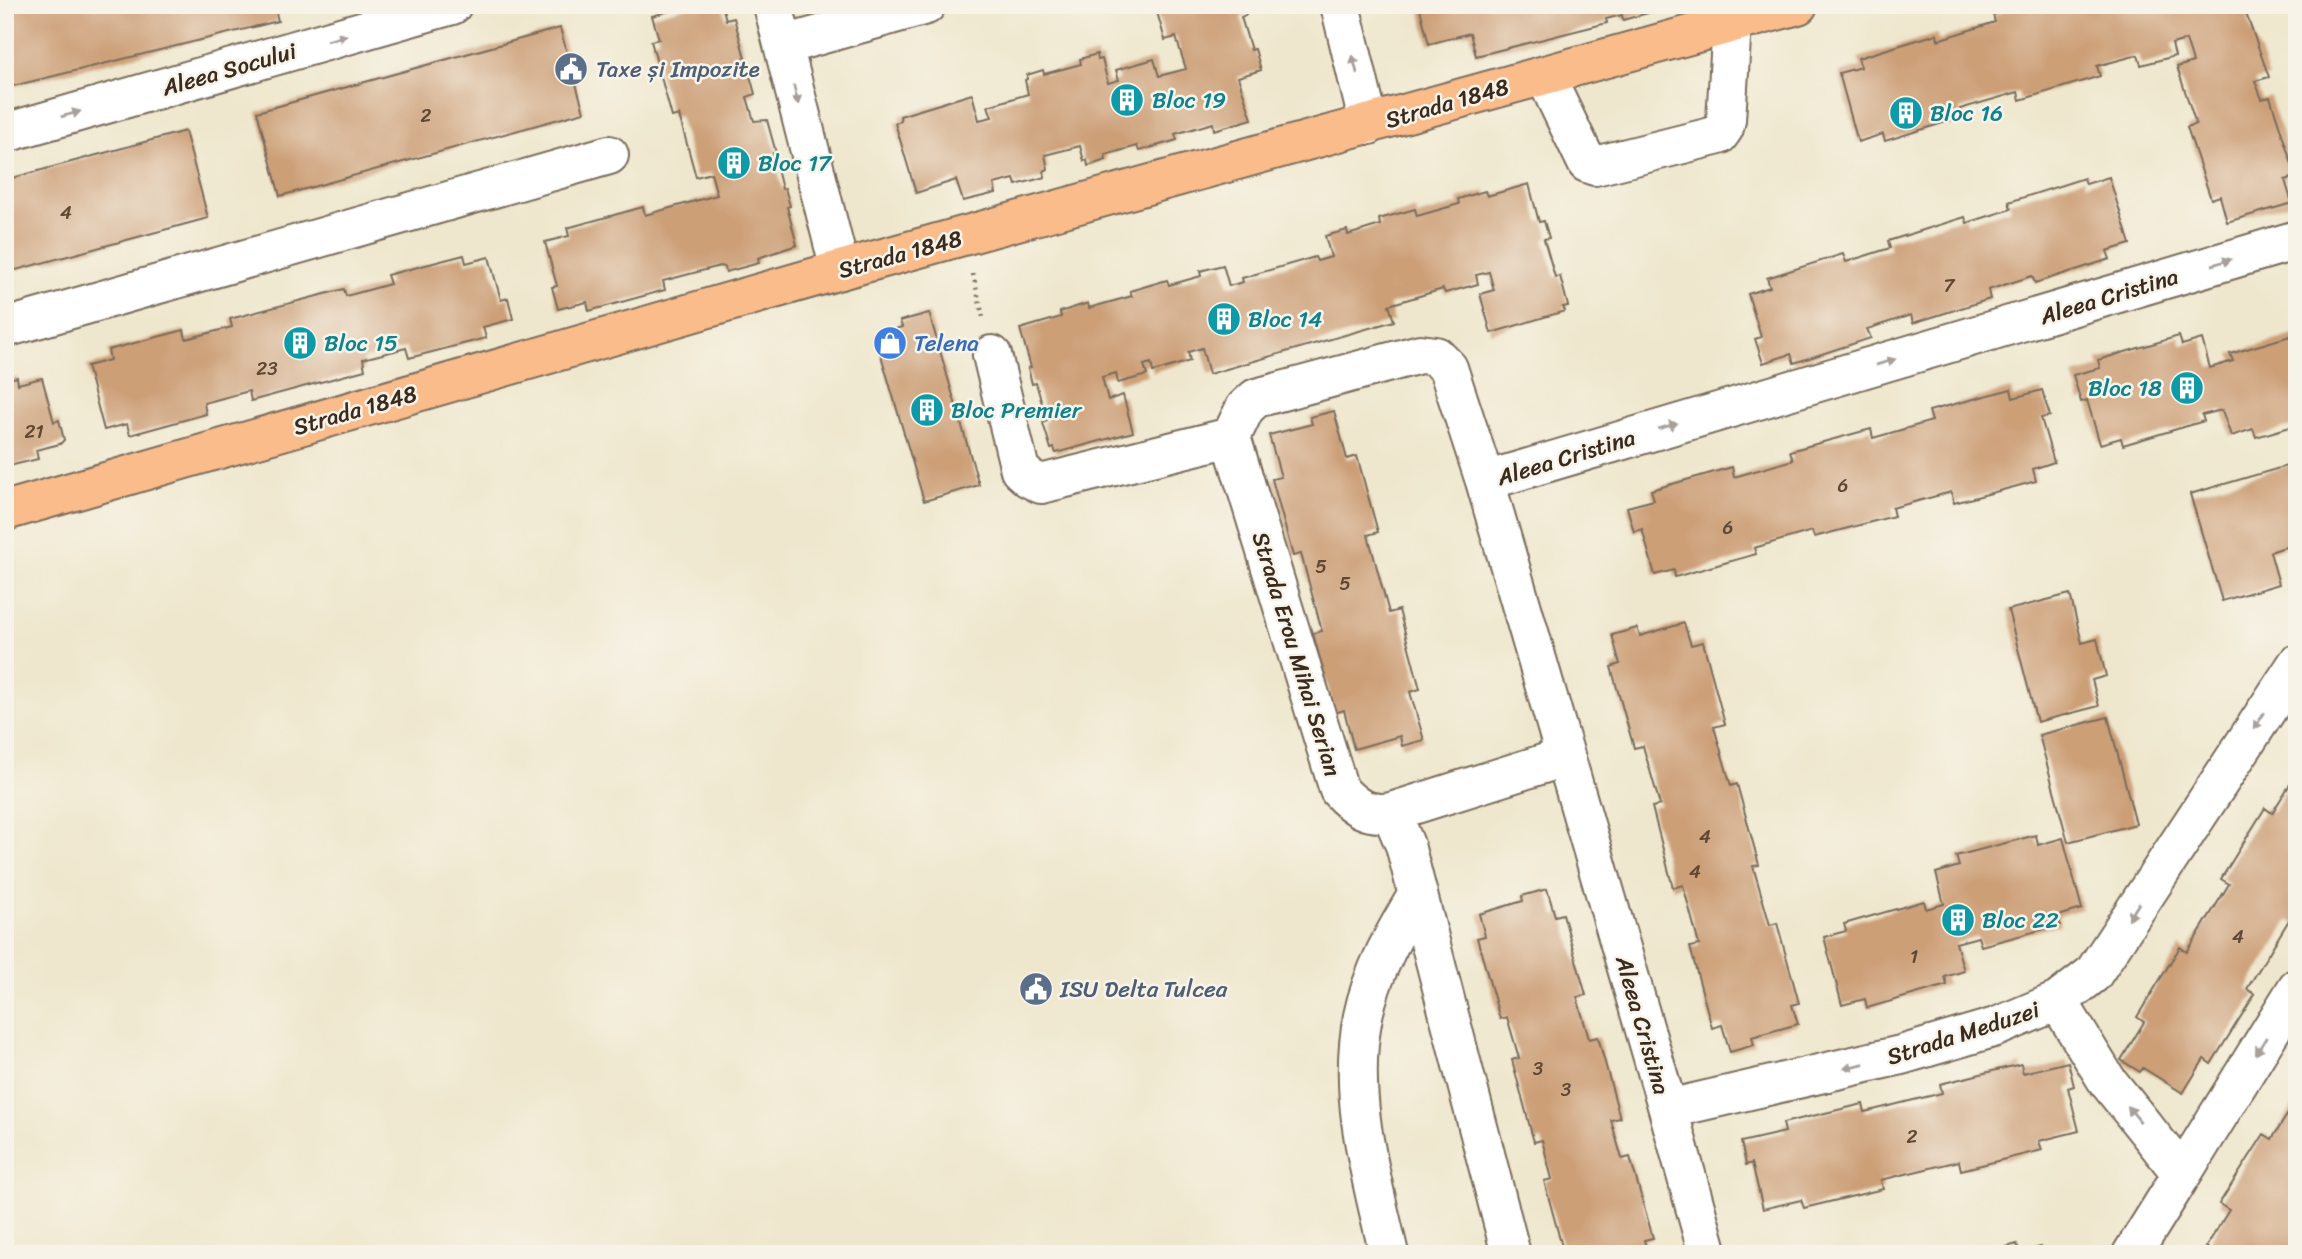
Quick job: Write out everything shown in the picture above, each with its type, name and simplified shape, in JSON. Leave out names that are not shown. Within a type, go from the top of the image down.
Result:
[{"type":"main road","name":"Strada 1848","points":[[5,511],[840,270],[1545,76],[1740,16],[1798,5]]},
{"type":"street","name":"Aleea Socului","points":[[5,133],[452,5]]},
{"type":"street","points":[[773,5],[840,270]]},
{"type":"street","points":[[784,46],[926,5]]},
{"type":"street","points":[[1340,5],[1369,125]]},
{"type":"street","points":[[1545,76],[1587,163],[1595,166],[1718,135],[1726,120],[1740,16]]},
{"type":"street","points":[[5,328],[609,155]]},
{"type":"street","name":"Aleea Cristina","points":[[1708,1254],[1485,481],[2297,240]]},
{"type":"street","points":[[992,355],[1020,470],[1041,484],[1231,438],[1245,408],[1256,398],[1420,354],[1429,354],[1443,361],[1448,368],[1485,481]]},
{"type":"street","name":"Strada Erou Mihai Serian","points":[[1231,438],[1339,790],[1349,802],[1362,810],[1377,814],[1391,812]]},
{"type":"street","name":"Strada Meduzei","points":[[1668,1109],[1902,1055],[1996,1027],[2058,1001],[2093,974],[2297,664]]},
{"type":"street","points":[[1511,1254],[1405,845],[1391,812],[1565,757]]},
{"type":"street","points":[[1389,1254],[1361,1132],[1358,1066],[1363,1015],[1380,962],[1418,894]]},
{"type":"street","points":[[2132,1254],[2297,988]]},
{"type":"street","points":[[2058,1001],[2106,1079],[2182,1174]]},
{"type":"path","points":[[964,236],[992,355]]},
{"type":"building","points":[[5,5],[274,5],[278,21],[5,88]]},
{"type":"building","name":"Bloc 17","points":[[691,5],[722,5],[726,20],[734,18],[755,94],[747,97],[754,121],[767,120],[782,189],[785,188],[790,206],[787,207],[797,245],[758,258],[759,263],[726,272],[725,267],[720,266],[663,281],[665,290],[589,311],[587,302],[558,309],[552,287],[557,286],[545,242],[569,236],[567,228],[643,207],[645,215],[717,195],[711,173],[696,177],[679,115],[672,117],[651,41],[659,39],[652,16]]},
{"type":"building","name":"Bloc 19","points":[[1155,5],[1243,5],[1246,15],[1241,17],[1251,50],[1255,49],[1261,70],[1238,77],[1252,119],[1214,130],[1213,123],[1175,134],[1177,140],[1139,151],[1137,146],[1105,155],[1106,160],[1088,166],[1080,146],[1045,155],[1048,169],[1044,171],[1045,177],[1016,185],[1014,179],[994,184],[996,193],[963,201],[956,180],[916,193],[895,123],[901,121],[900,116],[972,94],[979,120],[992,117],[988,106],[1028,94],[1025,80],[1027,75],[1043,70],[1044,74],[1081,64],[1080,59],[1097,54],[1098,60],[1102,59],[1108,83],[1119,80],[1116,70],[1154,59],[1159,76],[1186,69],[1176,37],[1165,40]]},
{"type":"building","points":[[1419,5],[1658,6],[1654,7],[1655,11],[1623,20],[1622,15],[1606,19],[1607,23],[1476,56],[1470,33],[1429,44]]},
{"type":"building","name":"Bloc 16","points":[[2025,5],[2243,5],[2269,77],[2255,81],[2262,99],[2270,97],[2296,177],[2285,180],[2292,203],[2227,222],[2220,196],[2211,199],[2187,127],[2196,124],[2177,67],[2193,62],[2186,40],[2172,44],[2175,56],[2141,65],[2138,55],[2097,66],[2100,76],[2020,100],[2018,92],[1960,109],[1962,117],[1885,141],[1883,134],[1858,142],[1839,73],[1861,67],[1858,58],[1937,34],[1938,40],[1995,22],[1993,15]]},
{"type":"building","points":[[560,28],[584,112],[280,196],[257,112]]},
{"type":"building","points":[[185,131],[208,218],[5,273],[5,180]]},
{"type":"building","points":[[2109,177],[2130,244],[2107,251],[2110,259],[2035,283],[2032,276],[1988,290],[1990,299],[1913,323],[1911,315],[1867,329],[1871,338],[1794,363],[1791,354],[1763,363],[1755,339],[1761,337],[1748,294],[1770,287],[1767,278],[1843,254],[1846,262],[1890,248],[1888,241],[1965,217],[1967,223],[2011,209],[2009,202],[2084,178],[2086,184]]},
{"type":"building","name":"Bloc 14","points":[[1529,184],[1539,222],[1544,221],[1549,238],[1544,239],[1555,277],[1560,276],[1568,306],[1563,307],[1565,311],[1491,333],[1480,294],[1494,290],[1489,272],[1476,275],[1478,284],[1445,293],[1443,289],[1389,305],[1394,321],[1209,374],[1202,348],[1188,352],[1190,361],[1153,372],[1151,363],[1144,365],[1147,375],[1118,383],[1116,373],[1102,377],[1108,400],[1123,395],[1133,432],[1056,453],[1054,448],[1051,449],[1043,423],[1047,421],[1036,383],[1032,384],[1028,368],[1031,367],[1020,329],[1061,317],[1060,312],[1088,303],[1089,308],[1132,296],[1130,291],[1167,280],[1169,285],[1201,276],[1200,271],[1223,265],[1229,286],[1243,282],[1242,278],[1315,257],[1317,261],[1331,257],[1325,236],[1347,230],[1348,235],[1380,225],[1379,219],[1415,209],[1417,216],[1459,204],[1458,199],[1485,191],[1487,196]]},
{"type":"building","name":"Bloc 15","points":[[464,255],[466,263],[489,257],[501,300],[508,298],[513,319],[483,327],[486,338],[409,358],[406,348],[363,359],[365,370],[251,401],[249,391],[204,403],[206,414],[130,435],[127,424],[104,430],[87,366],[110,360],[108,350],[184,330],[186,339],[232,327],[230,319],[344,289],[346,296],[390,284],[387,275]]},
{"type":"building","name":"Bloc Premier","points":[[929,313],[979,485],[924,501],[875,335],[902,327],[900,321]]},
{"type":"building","name":"Bloc 18","points":[[2297,334],[2297,425],[2256,437],[2253,429],[2231,436],[2222,410],[2202,415],[2204,421],[2123,445],[2121,438],[2100,444],[2087,400],[2081,402],[2073,375],[2100,368],[2098,360],[2179,336],[2182,345],[2202,339],[2210,368],[2233,361],[2230,354]]},
{"type":"building","points":[[17,377],[18,384],[42,378],[54,422],[59,420],[64,440],[60,444],[36,450],[38,459],[5,467],[5,380]]},
{"type":"building","points":[[2011,389],[2013,398],[2042,390],[2050,416],[2041,418],[2054,462],[2033,469],[2036,481],[1954,503],[1951,492],[1892,508],[1894,516],[1814,537],[1812,531],[1754,548],[1756,554],[1675,577],[1674,570],[1655,575],[1642,529],[1634,532],[1627,507],[1654,500],[1651,490],[1732,467],[1734,477],[1793,460],[1790,451],[1871,429],[1873,438],[1932,421],[1929,411]]},
{"type":"building","points":[[1334,411],[1347,459],[1357,456],[1378,532],[1368,535],[1389,613],[1399,610],[1420,689],[1410,692],[1424,740],[1402,746],[1400,736],[1354,749],[1344,710],[1335,713],[1313,633],[1322,631],[1301,554],[1293,556],[1272,479],[1281,477],[1269,435],[1312,424],[1310,417]]},
{"type":"building","points":[[2297,463],[2297,507],[2294,508],[2297,518],[2297,543],[2270,552],[2279,584],[2222,601],[2190,494]]},
{"type":"building","points":[[2070,594],[2082,643],[2097,639],[2106,676],[2092,680],[2099,706],[2037,722],[2008,610]]},
{"type":"building","points":[[1684,623],[1691,645],[1703,642],[1725,724],[1714,727],[1731,786],[1737,784],[1759,865],[1753,866],[1770,925],[1777,923],[1799,1003],[1792,1005],[1798,1024],[1752,1037],[1754,1045],[1730,1052],[1722,1025],[1712,1028],[1690,947],[1699,945],[1683,885],[1673,888],[1652,807],[1660,805],[1643,746],[1634,748],[1611,667],[1620,664],[1612,635],[1637,628],[1640,636]]},
{"type":"building","points":[[2108,717],[2136,824],[2068,842],[2039,735]]},
{"type":"building","points":[[2297,773],[2297,926],[2289,920],[2247,989],[2255,994],[2211,1064],[2204,1059],[2183,1093],[2143,1068],[2140,1072],[2121,1060],[2144,1022],[2137,1017],[2180,947],[2187,952],[2229,884],[2221,879],[2265,808],[2272,813]]},
{"type":"building","name":"Bloc 22","points":[[2036,835],[2038,845],[2063,838],[2082,909],[2058,916],[2060,925],[1981,946],[1978,937],[1956,943],[1964,971],[1945,977],[1947,985],[1867,1008],[1865,999],[1842,1005],[1824,937],[1846,931],[1844,924],[1924,901],[1926,909],[1944,904],[1936,873],[1959,866],[1956,856]]},
{"type":"building","points":[[1547,889],[1555,916],[1563,914],[1586,995],[1577,997],[1589,1039],[1598,1037],[1620,1118],[1611,1120],[1622,1159],[1630,1157],[1653,1238],[1644,1240],[1648,1254],[1564,1254],[1544,1181],[1552,1179],[1542,1140],[1534,1142],[1512,1060],[1519,1058],[1507,1017],[1500,1019],[1477,938],[1485,936],[1479,914],[1523,901],[1522,896]]},
{"type":"building","points":[[2068,1062],[2074,1086],[2068,1088],[2079,1131],[2039,1141],[2042,1150],[1961,1170],[1959,1161],[1881,1180],[1883,1189],[1804,1208],[1801,1200],[1763,1209],[1752,1163],[1746,1165],[1741,1142],[1785,1132],[1783,1123],[1863,1104],[1865,1112],[1942,1093],[1940,1084],[2021,1064],[2023,1073]]},
{"type":"building","points":[[2297,1099],[2297,1253],[2288,1248],[2284,1254],[2217,1254],[2206,1247],[2229,1210],[2219,1204],[2264,1134],[2272,1139]]},
{"type":"building","points":[[2017,1244],[2020,1253],[2040,1247],[2044,1248],[2046,1254],[1982,1254]]},
{"type":"place","name":"Taxe și Impozite","points":[[571,69]]},
{"type":"place","name":"Bloc 19","points":[[1127,100]]},
{"type":"place","name":"Bloc 16","points":[[1906,113]]},
{"type":"place","name":"Bloc 17","points":[[734,163]]},
{"type":"place","name":"Bloc 14","points":[[1224,319]]},
{"type":"place","name":"Bloc 15","points":[[300,343]]},
{"type":"place","name":"Telena","points":[[890,343]]},
{"type":"place","name":"Bloc 18","points":[[2187,388]]},
{"type":"place","name":"Bloc Premier","points":[[927,410]]},
{"type":"place","name":"Bloc 22","points":[[1958,920]]},
{"type":"place","name":"ISU Delta Tulcea","points":[[1036,989]]}]
